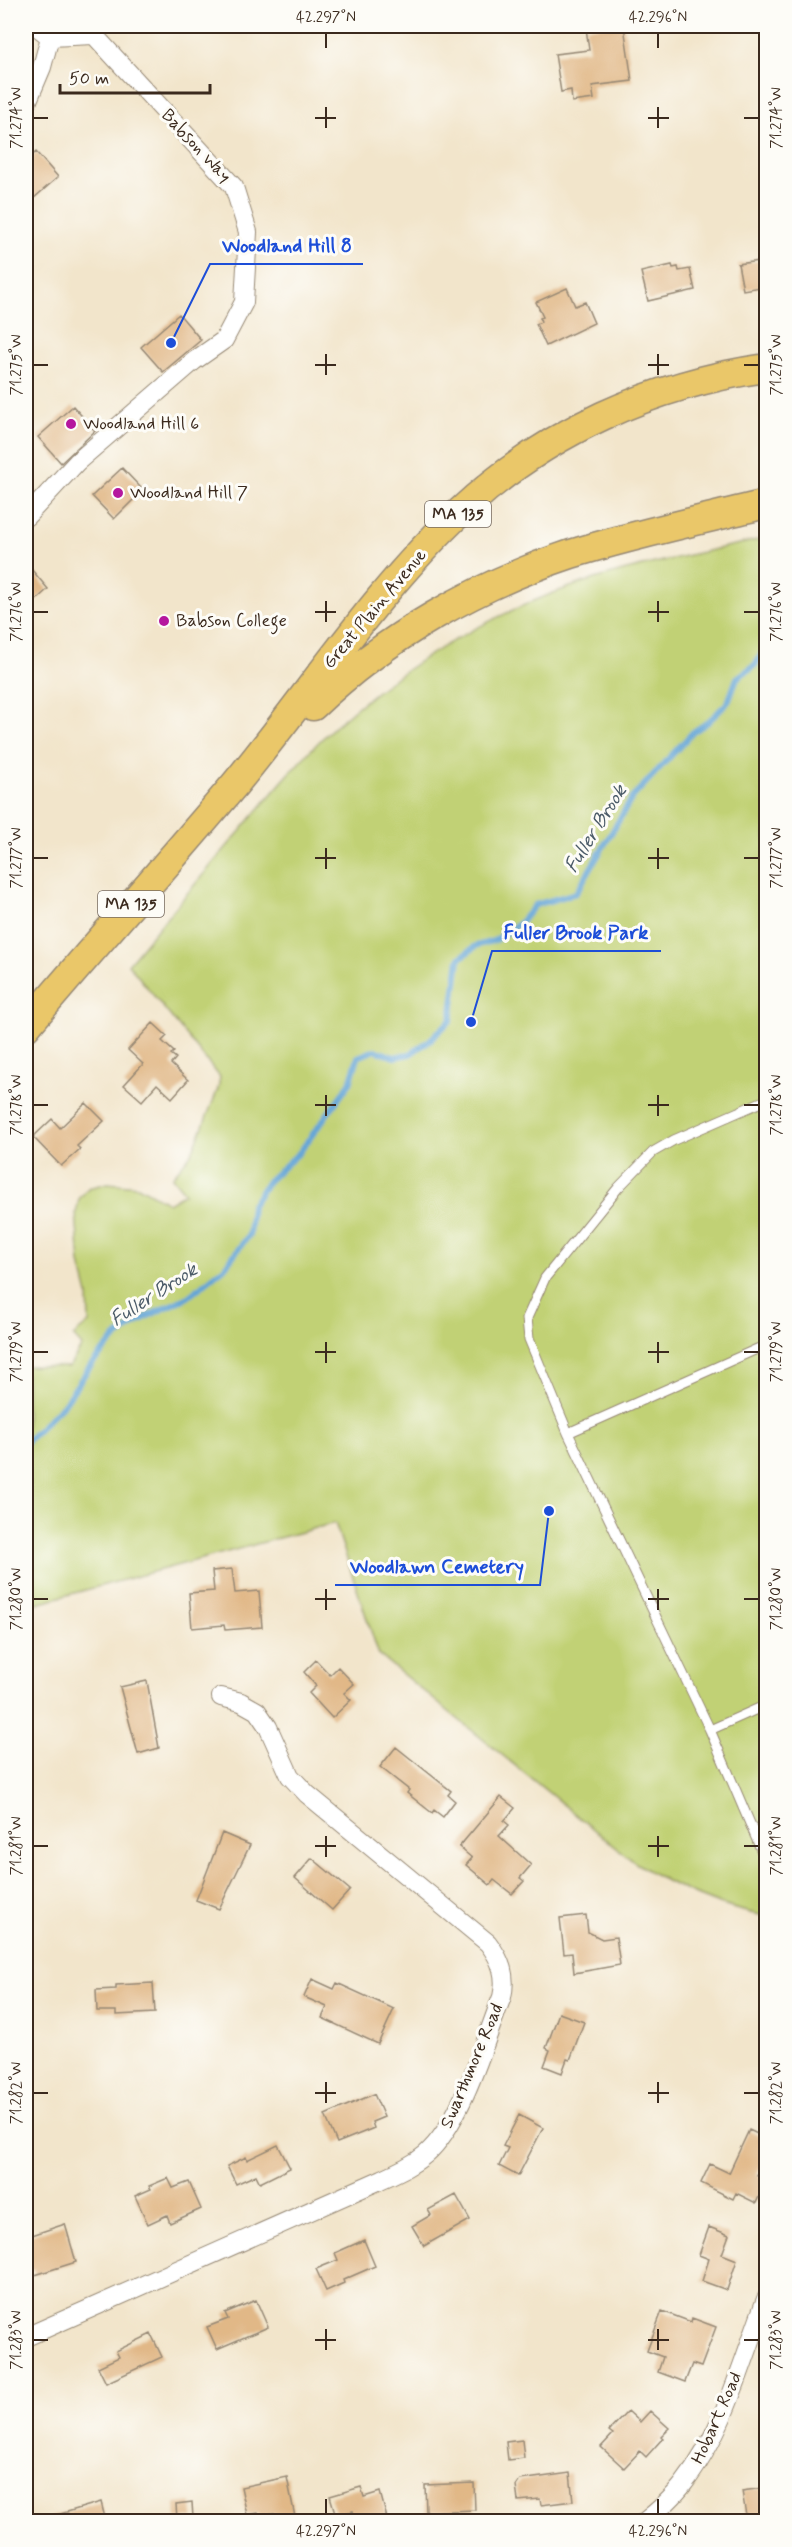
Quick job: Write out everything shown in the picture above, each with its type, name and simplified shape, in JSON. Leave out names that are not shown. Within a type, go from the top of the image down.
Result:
[{"type":"main road","name":"Great Plain Avenue","points":[[26,1027],[237,782],[382,598],[455,517],[507,472],[568,433],[636,401],[702,379],[766,368]]},
{"type":"main road","name":"Great Plain Avenue","points":[[237,782],[357,666],[391,642],[443,612],[522,573],[571,554],[766,504]]},
{"type":"street","name":"Babson Way","points":[[26,105],[42,68],[43,31],[94,35],[234,187],[248,232],[244,302],[224,340],[194,361],[77,462],[26,517]]},
{"type":"street","name":"Swarthmore Road","points":[[26,2337],[378,2181],[418,2160],[436,2144],[452,2122],[502,1997],[504,1978],[502,1968],[488,1943],[306,1794],[290,1776],[268,1726],[257,1711],[241,1702],[221,1697]]},
{"type":"street","name":"Hobart Road","points":[[644,2522],[678,2491],[704,2453],[721,2418],[766,2299]]},
{"type":"lane","points":[[766,1100],[674,1140],[653,1152],[618,1188],[545,1278],[527,1318],[529,1339],[568,1433],[710,1730],[766,1861]]},
{"type":"lane","points":[[568,1433],[766,1345]]},
{"type":"lane","points":[[710,1730],[766,1705]]},
{"type":"green space","points":[[766,538],[766,1916],[731,1908],[698,1896],[634,1862],[379,1655],[335,1523],[26,1606],[26,1366],[69,1367],[82,1346],[73,1336],[89,1323],[88,1295],[80,1263],[76,1213],[79,1199],[88,1188],[108,1183],[138,1186],[168,1203],[185,1193],[172,1177],[192,1153],[218,1089],[220,1077],[128,964],[295,767],[333,728],[378,690],[427,657],[504,614],[559,591],[618,572]]},
{"type":"building","points":[[624,26],[632,81],[592,86],[594,99],[572,102],[571,90],[561,92],[555,54],[589,50],[586,28]]},
{"type":"building","points":[[36,152],[58,177],[26,205],[26,161]]},
{"type":"building","points":[[766,260],[766,286],[743,290],[738,264]]},
{"type":"building","points":[[672,265],[673,268],[678,267],[679,271],[690,269],[695,290],[648,301],[641,272]]},
{"type":"building","points":[[567,288],[575,306],[585,302],[594,323],[546,346],[536,324],[541,322],[540,318],[543,317],[536,302]]},
{"type":"building","points":[[179,314],[201,340],[163,372],[141,347]]},
{"type":"building","name":"Woodland Hill 6","points":[[73,406],[95,431],[61,463],[38,437]]},
{"type":"building","name":"Woodland Hill 7","points":[[122,468],[143,490],[114,519],[92,496]]},
{"type":"building","points":[[26,563],[48,589],[26,609]]},
{"type":"building","points":[[153,1023],[167,1036],[162,1041],[174,1052],[171,1054],[176,1058],[171,1064],[188,1080],[172,1098],[157,1084],[142,1101],[124,1085],[143,1064],[128,1050]]},
{"type":"building","points":[[86,1103],[104,1121],[77,1146],[80,1149],[61,1166],[33,1137],[52,1119],[60,1128]]},
{"type":"building","points":[[232,1569],[235,1593],[259,1591],[262,1627],[225,1630],[224,1625],[192,1628],[189,1593],[214,1591],[212,1571]]},
{"type":"building","points":[[316,1660],[330,1675],[338,1667],[354,1684],[344,1693],[351,1700],[332,1718],[309,1693],[316,1686],[304,1672]]},
{"type":"building","points":[[147,1681],[159,1748],[138,1754],[120,1687]]},
{"type":"building","points":[[396,1747],[451,1791],[448,1795],[455,1801],[443,1817],[434,1810],[432,1813],[407,1793],[409,1790],[380,1767]]},
{"type":"building","points":[[501,1797],[515,1808],[504,1821],[509,1825],[499,1836],[531,1865],[520,1878],[524,1881],[512,1894],[494,1880],[490,1885],[466,1865],[472,1858],[459,1847]]},
{"type":"building","points":[[222,1833],[250,1845],[219,1909],[196,1900]]},
{"type":"building","points":[[312,1858],[350,1890],[332,1910],[295,1878]]},
{"type":"building","points":[[586,1915],[588,1932],[602,1939],[616,1937],[620,1965],[574,1973],[572,1953],[564,1954],[560,1918]]},
{"type":"building","points":[[312,1979],[334,1989],[337,1983],[394,2009],[378,2044],[322,2018],[327,2007],[304,1997]]},
{"type":"building","points":[[153,1983],[155,2013],[116,2015],[116,2011],[97,2011],[96,1990],[116,1989],[116,1985]]},
{"type":"building","points":[[559,2013],[584,2022],[570,2060],[567,2059],[562,2073],[544,2066],[550,2050],[546,2048]]},
{"type":"building","points":[[374,2094],[384,2117],[372,2122],[374,2128],[337,2143],[325,2115]]},
{"type":"building","points":[[519,2115],[543,2128],[518,2176],[499,2166],[508,2148],[503,2146]]},
{"type":"building","points":[[749,2130],[766,2138],[760,2149],[766,2152],[766,2156],[757,2175],[766,2182],[756,2203],[736,2193],[733,2199],[701,2183],[710,2164],[729,2173]]},
{"type":"building","points":[[278,2145],[290,2168],[260,2183],[256,2175],[236,2184],[227,2166],[246,2157],[247,2160]]},
{"type":"building","points":[[168,2178],[173,2188],[189,2182],[201,2209],[170,2223],[167,2215],[148,2224],[135,2196],[151,2189],[149,2186]]},
{"type":"building","points":[[456,2195],[470,2220],[424,2246],[412,2226],[431,2215],[428,2210]]},
{"type":"building","points":[[65,2224],[76,2262],[35,2275],[33,2269],[26,2272],[26,2237]]},
{"type":"building","points":[[709,2227],[729,2235],[722,2254],[737,2260],[727,2290],[702,2281],[709,2259],[699,2255]]},
{"type":"building","points":[[364,2240],[375,2266],[343,2280],[344,2283],[326,2291],[316,2269],[338,2260],[335,2253]]},
{"type":"building","points":[[256,2300],[268,2327],[217,2349],[207,2327],[228,2319],[225,2313]]},
{"type":"building","points":[[662,2311],[691,2322],[692,2318],[716,2327],[701,2367],[692,2364],[685,2382],[658,2372],[663,2357],[647,2351]]},
{"type":"building","points":[[151,2334],[162,2357],[106,2383],[98,2367],[119,2357],[116,2351]]},
{"type":"building","points":[[628,2411],[640,2422],[650,2411],[669,2428],[646,2457],[640,2451],[624,2468],[601,2447],[613,2434],[609,2431]]},
{"type":"building","points":[[522,2440],[524,2458],[508,2460],[506,2442]]},
{"type":"building","points":[[570,2473],[573,2501],[541,2505],[540,2499],[518,2501],[516,2486],[520,2480]]},
{"type":"building","points":[[287,2477],[296,2522],[276,2522],[274,2514],[259,2517],[258,2513],[247,2515],[241,2487]]},
{"type":"building","points":[[474,2483],[475,2510],[426,2512],[425,2485]]},
{"type":"building","points":[[361,2487],[364,2497],[380,2492],[388,2522],[356,2522],[353,2511],[336,2516],[330,2496]]},
{"type":"building","points":[[763,2488],[766,2518],[747,2521],[742,2491]]},
{"type":"building","points":[[101,2502],[106,2522],[51,2522],[50,2517]]},
{"type":"building","points":[[192,2502],[193,2518],[177,2519],[176,2504]]},
{"type":"waterway","name":"Fuller Brook","points":[[26,1442],[64,1404],[91,1365],[116,1337],[146,1317],[188,1297],[224,1268],[249,1235],[252,1205],[268,1181],[299,1153],[350,1083],[358,1057],[375,1050],[394,1057],[410,1054],[430,1040],[451,1020],[459,959],[476,946],[496,940],[521,922],[535,905],[576,893],[632,798],[693,732],[708,722],[728,702],[737,678],[755,665],[766,647],[763,624],[766,615]]},
{"type":"place","name":"Woodland Hill 8","points":[[171,343]]},
{"type":"place","name":"Woodland Hill 6","points":[[71,424]]},
{"type":"place","name":"Woodland Hill 7","points":[[118,493]]},
{"type":"place","name":"Babson College","points":[[164,621]]},
{"type":"place","name":"Fuller Brook Park","points":[[471,1022]]},
{"type":"place","name":"Woodlawn Cemetery","points":[[549,1511]]}]
